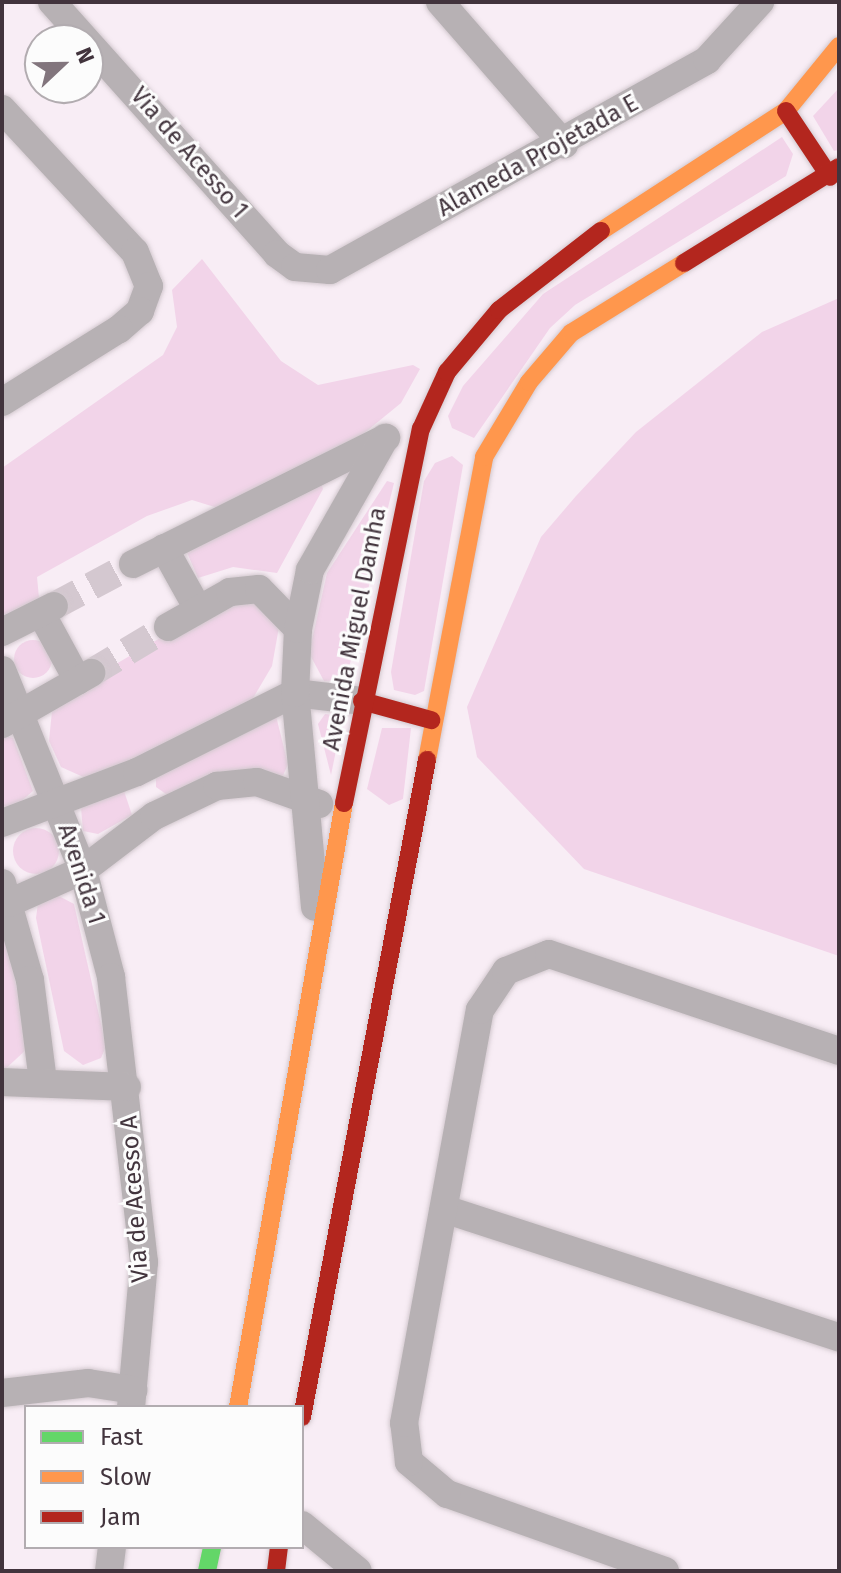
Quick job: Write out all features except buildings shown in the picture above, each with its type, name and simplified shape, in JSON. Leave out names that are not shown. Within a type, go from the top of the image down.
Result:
[{"type":"street","name":"Via de Acesso 1","points":[[52,2],[295,267]]},
{"type":"street","points":[[440,2],[564,144]]},
{"type":"street","name":"Alameda Projetada E","points":[[295,267],[330,270],[564,144],[707,60],[760,2]]},
{"type":"street","name":"Avenida Miguel Damha","points":[[238,1405],[351,813],[362,701],[421,429],[447,372],[499,310],[586,241],[786,111],[839,46]]},
{"type":"street","points":[[2,109],[135,252],[149,286],[140,311],[2,402]]},
{"type":"street","points":[[304,1405],[403,824],[431,720],[484,457],[529,382],[571,333],[836,172],[786,111]]},
{"type":"street","points":[[133,564],[385,438],[421,429],[484,457]]},
{"type":"street","points":[[321,962],[295,693],[298,629],[310,570],[385,438]]},
{"type":"street","points":[[164,548],[198,609]]},
{"type":"street","points":[[168,627],[230,592],[259,589],[298,629]]},
{"type":"street","points":[[2,632],[48,610],[85,677],[13,719]]},
{"type":"street","name":"Avenida 1","points":[[2,670],[13,719],[57,802],[83,870],[111,977],[127,1087]]},
{"type":"street","points":[[2,823],[137,772],[295,693],[362,701],[431,720]]},
{"type":"street","points":[[137,772],[154,816]]},
{"type":"street","points":[[43,1082],[30,980],[5,893],[83,870],[154,816],[217,786],[257,782],[351,813]]},
{"type":"street","points":[[665,1571],[601,1562],[447,1494],[409,1462],[404,1423],[480,1010],[506,971],[549,954],[839,1051]]},
{"type":"street","points":[[2,1082],[127,1087]]},
{"type":"street","name":"Via de Acesso A","points":[[127,1087],[144,1262],[132,1398]]},
{"type":"street","points":[[444,1209],[839,1337]]},
{"type":"street","points":[[2,1393],[88,1383],[132,1398]]},
{"type":"street","points":[[304,1526],[361,1569]]},
{"type":"street","points":[[109,1571],[112,1549]]},
{"type":"street","points":[[207,1571],[212,1549]]},
{"type":"street","points":[[276,1571],[279,1549]]},
{"type":"shaded area","points":[[839,88],[839,150],[834,151],[813,116]]},
{"type":"shaded area","points":[[782,137],[793,154],[786,176],[575,305],[550,328],[474,438],[452,428],[448,416],[463,386],[543,294]]},
{"type":"shaded area","points":[[202,259],[281,361],[318,385],[413,365],[420,369],[401,403],[357,439],[221,509],[192,500],[147,516],[37,577],[40,608],[2,615],[2,468],[163,355],[177,327],[172,290]]},
{"type":"shaded area","points":[[839,298],[839,956],[584,869],[477,757],[467,707],[541,537],[576,496],[636,432],[762,332]]},
{"type":"shaded area","points":[[452,456],[463,465],[424,691],[415,695],[394,690],[391,672],[424,481],[435,463]]},
{"type":"shaded area","points":[[320,481],[323,489],[277,573],[233,567],[198,578],[185,548]]},
{"type":"shaded area","points":[[387,481],[394,483],[346,680],[324,681],[309,653],[327,573]]},
{"type":"shaded area","points":[[248,596],[279,627],[272,666],[252,700],[99,784],[61,767],[49,741],[53,701],[213,607]]},
{"type":"shaded area","points":[[33,640],[46,646],[52,659],[46,672],[33,678],[20,672],[14,659],[20,646]]},
{"type":"shaded area","points":[[325,714],[343,716],[331,775],[318,724]]},
{"type":"shaded area","points":[[276,716],[288,764],[282,778],[173,799],[156,787],[156,777]]},
{"type":"shaded area","points":[[382,728],[411,728],[403,799],[389,805],[367,789]]},
{"type":"shaded area","points":[[2,735],[13,738],[33,791],[12,809],[2,805]]},
{"type":"shaded area","points":[[124,791],[132,815],[98,834],[83,831],[81,808]]},
{"type":"shaded area","points":[[36,828],[52,835],[59,851],[52,867],[36,874],[20,867],[13,851],[20,835]]},
{"type":"shaded area","points":[[57,895],[74,904],[106,1046],[101,1058],[83,1065],[64,1051],[36,918],[38,903]]},
{"type":"shaded area","points":[[2,910],[28,1048],[2,1072]]},
{"type":"tunnel","points":[[54,606],[133,564]]},
{"type":"tunnel","points":[[91,673],[168,627]]},
{"type":"traffic: fast","points":[[207,1571],[212,1549]]},
{"type":"traffic: slow","points":[[601,231],[786,111],[839,46]]},
{"type":"traffic: slow","points":[[427,760],[484,457],[529,382],[571,333],[684,263]]},
{"type":"traffic: slow","points":[[238,1405],[344,803]]},
{"type":"traffic: jam","points":[[786,111],[830,177]]},
{"type":"traffic: jam","points":[[684,263],[839,167]]},
{"type":"traffic: jam","points":[[344,803],[421,429],[447,372],[499,310],[601,231]]},
{"type":"traffic: jam","points":[[362,701],[431,720]]},
{"type":"traffic: jam","points":[[304,1406],[427,760]]},
{"type":"traffic: jam","points":[[276,1571],[279,1549]]}]
